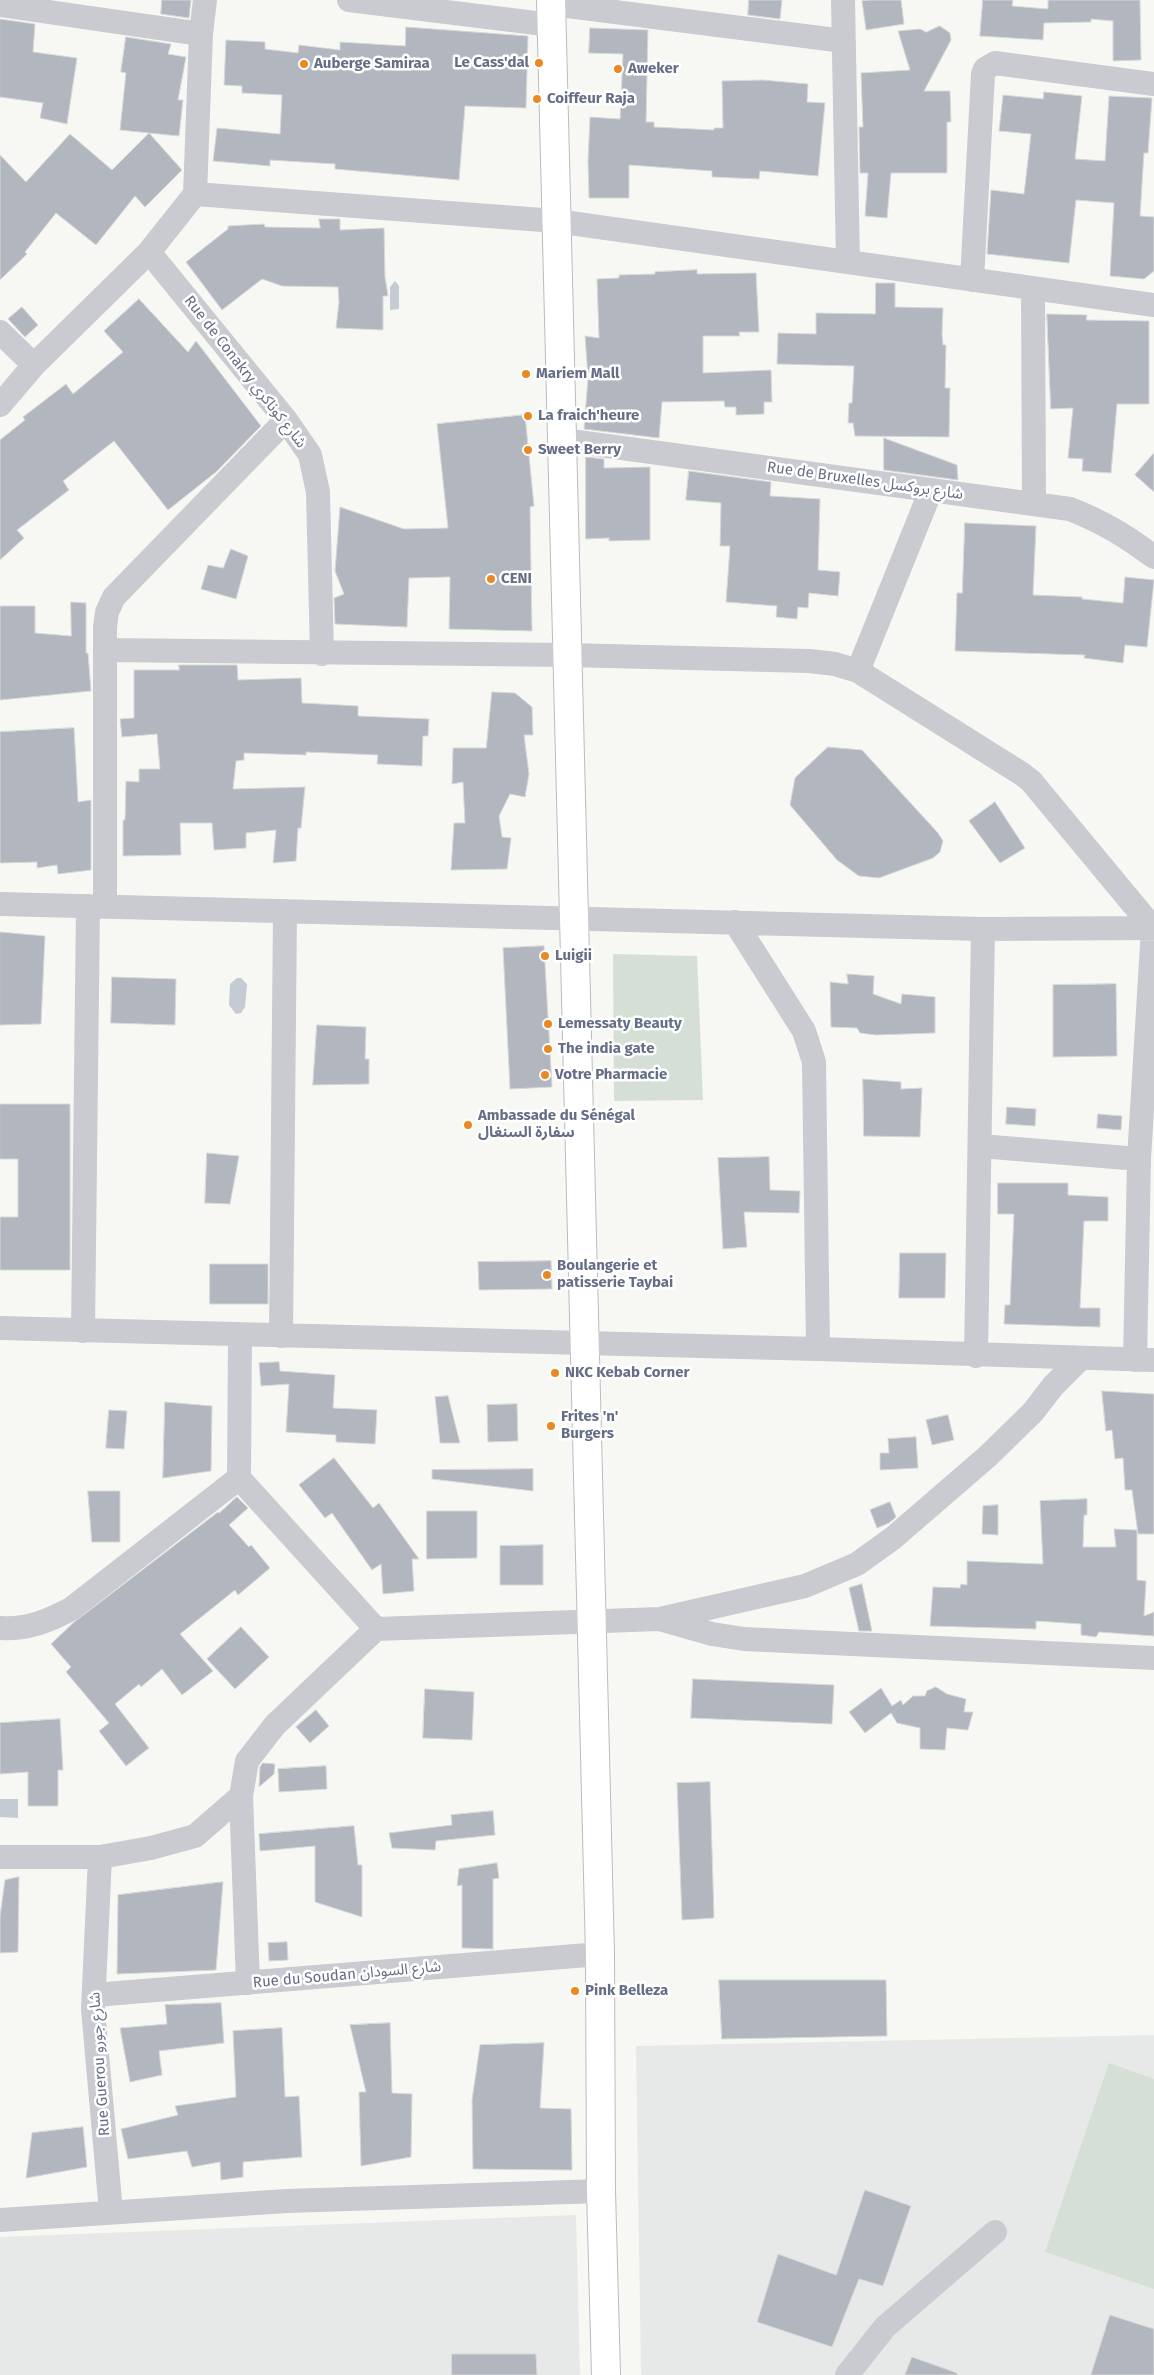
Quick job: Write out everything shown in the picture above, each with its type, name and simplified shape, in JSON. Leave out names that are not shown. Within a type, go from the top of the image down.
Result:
[{"type":"main road","points":[[552,10],[600,1954],[601,2191],[606,2375]]},
{"type":"street","points":[[0,405],[34,366],[149,252],[195,194],[201,34],[205,0]]},
{"type":"street","points":[[348,0],[552,10],[844,41]]},
{"type":"street","points":[[843,0],[848,262]]},
{"type":"street","points":[[0,5],[201,34]]},
{"type":"street","points":[[972,280],[982,74],[985,69],[995,63],[1154,84]]},
{"type":"street","points":[[195,194],[556,221],[1154,305]]},
{"type":"street","name":"Rue de Conakry شارع كوناكري","points":[[149,252],[286,420],[310,455],[318,492],[322,654]]},
{"type":"street","points":[[1033,288],[1034,504]]},
{"type":"street","points":[[0,332],[34,366]]},
{"type":"street","points":[[83,1331],[107,612],[114,597],[286,420]]},
{"type":"street","name":"Rue de Bruxelles شارع بروكسل","points":[[562,440],[1070,509],[1098,520],[1122,533],[1154,557]]},
{"type":"street","points":[[858,671],[931,490]]},
{"type":"street","points":[[0,1328],[585,1345],[818,1349],[976,1356],[1145,1360],[1147,1187],[1139,1160],[1154,928],[1032,781],[858,671],[835,664],[809,661],[568,656],[106,650]]},
{"type":"street","points":[[0,904],[982,929],[1154,928]]},
{"type":"street","points":[[280,1336],[285,911]]},
{"type":"street","points":[[735,922],[804,1031],[814,1062],[818,1349]]},
{"type":"street","points":[[976,1356],[982,929]]},
{"type":"street","points":[[980,1146],[1139,1160]]},
{"type":"street","points":[[240,1335],[239,1478],[376,1629]]},
{"type":"street","points":[[248,1983],[241,1796],[247,1761],[260,1741],[376,1629],[660,1619],[805,1586],[857,1564],[893,1538],[988,1456],[1033,1412],[1053,1386],[1080,1359]]},
{"type":"street","points":[[0,1628],[28,1627],[71,1609],[239,1478]]},
{"type":"street","points":[[660,1619],[712,1634],[744,1639],[1154,1658]]},
{"type":"street","points":[[0,1857],[100,1857],[151,1848],[195,1836],[241,1796]]},
{"type":"street","name":"Rue Guerou شارع جورو","points":[[100,1857],[94,1995],[111,2212]]},
{"type":"street","name":"Rue du Soudan شارع السودان","points":[[94,1995],[600,1954]]},
{"type":"street","points":[[0,2220],[287,2201],[601,2191]]},
{"type":"street","points":[[847,2375],[886,2327],[995,2232]]},
{"type":"shaded area","points":[[395,281],[399,286],[399,309],[390,310],[390,287]]},
{"type":"shaded area","points":[[613,954],[697,956],[703,1100],[614,1101]]},
{"type":"shaded area","points":[[237,978],[241,978],[247,984],[245,1007],[241,1013],[236,1014],[229,1005],[230,984]]},
{"type":"shaded area","points":[[0,1799],[18,1799],[18,1818],[0,1817]]},
{"type":"shaded area","points":[[1154,2035],[1154,2375],[641,2375],[636,2046]]},
{"type":"shaded area","points":[[1109,2063],[1154,2079],[1154,2289],[1045,2252]]},
{"type":"shaded area","points":[[576,2215],[580,2375],[0,2375],[0,2237]]},
{"type":"building","points":[[162,0],[191,0],[189,18],[161,14]]},
{"type":"building","points":[[749,0],[782,0],[780,19],[748,15]]},
{"type":"building","points":[[901,0],[904,24],[866,30],[862,1]]},
{"type":"building","points":[[983,0],[1013,0],[1012,6],[1048,9],[1048,0],[1140,0],[1141,60],[1113,61],[1113,21],[1091,19],[1091,22],[1044,23],[1043,40],[980,36]]},
{"type":"building","points":[[0,19],[35,24],[33,52],[77,58],[67,124],[40,118],[43,103],[0,97]]},
{"type":"building","points":[[940,26],[950,33],[951,40],[924,91],[950,91],[951,122],[947,122],[947,173],[891,173],[887,218],[865,216],[868,173],[860,173],[859,127],[863,127],[861,73],[910,70],[898,31],[920,29],[926,32]]},
{"type":"building","points":[[406,27],[528,36],[526,108],[465,106],[459,180],[335,169],[335,164],[270,160],[270,166],[213,161],[217,128],[280,134],[282,95],[242,93],[242,86],[224,85],[226,40],[265,42],[265,49],[298,53],[299,45],[340,50],[340,42],[405,46]]},
{"type":"building","points":[[590,28],[648,30],[646,122],[654,122],[654,127],[714,130],[714,128],[723,128],[722,81],[763,80],[808,84],[807,102],[825,103],[818,176],[760,171],[759,179],[712,177],[712,171],[629,165],[629,198],[589,198],[590,117],[620,119],[623,54],[589,53]]},
{"type":"building","points":[[126,37],[171,44],[168,54],[186,57],[178,100],[183,100],[179,136],[120,130],[126,73],[121,72]]},
{"type":"building","points":[[1044,92],[1082,96],[1075,159],[1105,161],[1109,96],[1152,98],[1148,153],[1144,153],[1140,216],[1154,217],[1154,271],[1144,279],[1110,276],[1114,203],[1076,200],[1069,263],[987,254],[991,190],[1024,194],[1031,134],[999,131],[1003,95],[1043,99]]},
{"type":"building","points":[[149,133],[182,170],[145,207],[135,196],[96,245],[56,213],[25,252],[27,254],[0,280],[0,155],[26,182],[70,134],[112,170]]},
{"type":"building","points":[[319,219],[340,219],[340,230],[384,228],[385,277],[388,296],[383,296],[383,330],[336,328],[339,302],[338,287],[282,286],[262,279],[222,310],[186,262],[228,229],[228,226],[264,224],[265,227],[320,228]]},
{"type":"building","points":[[697,270],[697,274],[756,273],[759,332],[739,332],[740,336],[703,336],[703,373],[771,370],[772,402],[764,402],[764,414],[736,415],[736,407],[725,407],[724,401],[662,402],[659,438],[584,429],[588,378],[585,336],[599,338],[597,279],[619,278],[619,275]]},
{"type":"building","points":[[876,283],[895,283],[895,307],[943,308],[942,335],[943,345],[946,345],[945,388],[950,388],[949,437],[855,436],[853,423],[848,423],[849,403],[852,403],[854,366],[777,364],[778,333],[816,334],[816,313],[875,314]]},
{"type":"building","points":[[139,299],[188,352],[196,341],[261,426],[216,472],[168,510],[114,441],[63,481],[69,490],[17,530],[24,538],[0,560],[0,440],[25,420],[23,417],[66,384],[73,394],[123,352],[104,331]]},
{"type":"building","points":[[22,307],[38,325],[25,337],[8,319]]},
{"type":"building","points":[[1047,314],[1087,315],[1086,320],[1149,321],[1149,404],[1117,404],[1111,473],[1082,471],[1083,459],[1068,458],[1073,408],[1051,409]]},
{"type":"building","points":[[525,415],[534,506],[530,507],[532,631],[449,629],[450,577],[409,578],[407,627],[335,624],[334,598],[344,594],[335,571],[340,507],[404,529],[448,528],[437,424]]},
{"type":"building","points":[[884,438],[957,465],[958,480],[884,470]]},
{"type":"building","points":[[1154,453],[1154,492],[1135,475]]},
{"type":"building","points":[[586,457],[604,459],[604,468],[650,467],[650,540],[609,541],[609,538],[586,539]]},
{"type":"building","points":[[689,471],[771,482],[770,496],[820,499],[818,570],[840,572],[838,596],[809,593],[808,608],[798,607],[797,619],[776,617],[777,606],[726,602],[730,546],[720,546],[721,503],[686,500]]},
{"type":"building","points":[[965,523],[1036,526],[1033,595],[1082,597],[1082,599],[1123,603],[1125,577],[1154,580],[1147,647],[1125,645],[1123,663],[1084,658],[1085,655],[955,651],[957,593],[962,593]]},
{"type":"building","points":[[231,549],[248,556],[236,599],[201,589],[208,565],[223,568]]},
{"type":"building","points":[[71,602],[86,603],[86,653],[88,653],[91,691],[0,700],[0,606],[35,606],[35,633],[71,636]]},
{"type":"building","points":[[179,665],[237,665],[238,680],[301,678],[302,703],[358,706],[358,716],[429,719],[428,736],[423,736],[422,766],[377,764],[378,755],[306,752],[306,755],[244,753],[244,760],[236,761],[233,789],[305,787],[301,828],[298,828],[296,861],[273,863],[276,830],[246,833],[246,848],[214,850],[212,823],[180,823],[181,855],[123,856],[126,781],[139,782],[139,769],[160,769],[157,734],[122,737],[120,719],[134,718],[134,670],[179,670]]},
{"type":"building","points":[[492,692],[515,693],[532,707],[533,735],[524,735],[529,774],[525,797],[510,794],[499,816],[502,837],[511,838],[507,869],[451,870],[454,823],[465,823],[463,782],[452,784],[453,748],[486,748]]},
{"type":"building","points":[[74,728],[78,802],[91,800],[91,870],[58,874],[57,865],[37,868],[37,862],[0,863],[0,732]]},
{"type":"building","points":[[828,747],[862,750],[938,833],[943,841],[940,852],[933,858],[879,878],[859,876],[837,860],[790,805],[795,778]]},
{"type":"building","points":[[995,802],[1025,848],[1000,863],[969,821]]},
{"type":"building","points":[[0,932],[45,936],[41,1024],[0,1025]]},
{"type":"building","points":[[544,946],[552,1087],[510,1089],[503,948]]},
{"type":"building","points":[[847,974],[874,976],[873,994],[901,1004],[902,994],[935,997],[935,1033],[876,1035],[860,1033],[857,1028],[831,1027],[830,982],[848,984]]},
{"type":"building","points":[[112,977],[176,979],[175,1025],[111,1023]]},
{"type":"building","points":[[1116,984],[1117,1056],[1053,1057],[1053,985]]},
{"type":"building","points":[[317,1025],[366,1027],[365,1059],[369,1059],[369,1084],[313,1085]]},
{"type":"building","points":[[863,1079],[901,1082],[901,1089],[922,1088],[920,1137],[864,1136]]},
{"type":"building","points":[[0,1104],[70,1104],[70,1270],[0,1270],[0,1217],[18,1217],[18,1159],[0,1159]]},
{"type":"building","points":[[1007,1107],[1036,1109],[1035,1126],[1006,1124]]},
{"type":"building","points":[[1098,1114],[1122,1116],[1121,1130],[1097,1128]]},
{"type":"building","points":[[207,1153],[239,1156],[230,1204],[205,1203]]},
{"type":"building","points":[[769,1157],[770,1190],[800,1191],[799,1213],[744,1212],[747,1247],[723,1249],[718,1158]]},
{"type":"building","points":[[998,1183],[1068,1183],[1068,1195],[1108,1197],[1108,1221],[1084,1221],[1080,1308],[1100,1308],[1100,1327],[1004,1324],[1005,1305],[1010,1305],[1014,1214],[998,1214]]},
{"type":"building","points":[[900,1253],[946,1253],[945,1298],[899,1298]]},
{"type":"building","points":[[551,1261],[552,1289],[479,1290],[478,1262]]},
{"type":"building","points":[[210,1264],[268,1264],[268,1304],[210,1304]]},
{"type":"building","points":[[279,1362],[280,1371],[335,1375],[333,1408],[377,1410],[375,1444],[336,1442],[336,1435],[286,1432],[289,1384],[261,1386],[259,1363]]},
{"type":"building","points":[[1102,1391],[1154,1394],[1154,1534],[1138,1534],[1132,1490],[1125,1490],[1123,1458],[1115,1459],[1112,1430],[1106,1431]]},
{"type":"building","points":[[448,1396],[460,1443],[440,1443],[435,1397]]},
{"type":"building","points":[[165,1402],[212,1406],[211,1471],[163,1478]]},
{"type":"building","points":[[517,1404],[518,1441],[488,1442],[487,1405]]},
{"type":"building","points":[[109,1410],[127,1411],[124,1449],[106,1448]]},
{"type":"building","points":[[948,1415],[954,1440],[932,1445],[926,1420]]},
{"type":"building","points":[[916,1437],[918,1468],[880,1470],[880,1453],[889,1453],[888,1439]]},
{"type":"building","points":[[334,1458],[373,1508],[379,1503],[419,1559],[412,1559],[414,1591],[383,1594],[381,1564],[372,1570],[332,1513],[325,1518],[299,1485]]},
{"type":"building","points":[[533,1469],[533,1491],[432,1479],[432,1470]]},
{"type":"building","points":[[88,1491],[120,1491],[120,1542],[92,1542]]},
{"type":"building","points":[[237,1497],[248,1508],[229,1525],[249,1547],[251,1545],[270,1568],[238,1595],[235,1590],[180,1634],[213,1671],[182,1695],[162,1669],[141,1687],[139,1684],[115,1704],[149,1748],[126,1766],[99,1731],[109,1723],[66,1672],[71,1667],[51,1644],[73,1623],[219,1513]]},
{"type":"building","points":[[1087,1499],[1087,1515],[1084,1515],[1083,1547],[1116,1547],[1114,1529],[1137,1530],[1137,1580],[1146,1581],[1144,1616],[1154,1612],[1154,1636],[1099,1632],[1096,1637],[1081,1635],[1081,1624],[1036,1621],[1036,1629],[930,1626],[933,1587],[960,1588],[961,1584],[967,1585],[967,1561],[1043,1564],[1040,1501]]},
{"type":"building","points":[[890,1502],[896,1517],[889,1523],[877,1528],[870,1510]]},
{"type":"building","points":[[998,1505],[998,1535],[982,1534],[983,1506]]},
{"type":"building","points":[[427,1511],[477,1511],[477,1558],[427,1559]]},
{"type":"building","points":[[543,1545],[543,1585],[500,1585],[500,1546]]},
{"type":"building","points":[[862,1584],[872,1631],[859,1631],[849,1588]]},
{"type":"building","points":[[241,1627],[269,1657],[235,1689],[207,1659]]},
{"type":"building","points":[[693,1679],[834,1685],[832,1724],[691,1718]]},
{"type":"building","points":[[936,1687],[947,1694],[966,1699],[964,1712],[973,1712],[968,1730],[947,1728],[945,1750],[920,1749],[920,1728],[897,1723],[891,1713],[865,1733],[849,1712],[881,1688],[892,1706],[901,1700],[903,1705],[913,1696],[925,1696],[927,1691]]},
{"type":"building","points":[[425,1689],[474,1692],[472,1740],[423,1738]]},
{"type":"building","points":[[316,1710],[329,1726],[310,1743],[296,1727]]},
{"type":"building","points":[[60,1719],[63,1770],[58,1770],[58,1806],[28,1806],[28,1772],[0,1774],[0,1723]]},
{"type":"building","points":[[263,1763],[275,1764],[274,1774],[259,1787],[260,1767]]},
{"type":"building","points":[[326,1766],[327,1789],[279,1792],[278,1769]]},
{"type":"building","points":[[710,1782],[714,1918],[682,1920],[677,1783]]},
{"type":"building","points":[[493,1811],[495,1835],[436,1841],[435,1850],[392,1848],[389,1833],[452,1825],[451,1815]]},
{"type":"building","points":[[354,1826],[358,1865],[362,1865],[362,1917],[315,1902],[315,1846],[260,1851],[259,1834]]},
{"type":"building","points":[[497,1863],[499,1878],[493,1879],[493,1949],[462,1948],[462,1885],[457,1886],[459,1869]]},
{"type":"building","points":[[19,1877],[18,1952],[0,1953],[0,1916],[5,1880]]},
{"type":"building","points":[[223,1882],[216,1970],[117,1974],[118,1895]]},
{"type":"building","points":[[287,1942],[288,1960],[269,1961],[268,1943]]},
{"type":"building","points":[[719,1980],[886,1980],[887,2036],[722,2039]]},
{"type":"building","points":[[221,2003],[224,2043],[159,2051],[162,2075],[130,2082],[120,2028],[167,2024],[165,2005]]},
{"type":"building","points":[[390,2023],[392,2093],[412,2094],[411,2157],[361,2166],[359,2092],[366,2092],[350,2025]]},
{"type":"building","points":[[282,2028],[285,2097],[299,2096],[302,2157],[243,2162],[243,2177],[221,2180],[220,2162],[192,2167],[187,2151],[128,2159],[121,2129],[178,2115],[175,2106],[236,2097],[233,2031]]},
{"type":"building","points":[[544,2043],[540,2108],[571,2109],[572,2170],[473,2169],[472,2100],[480,2045]]},
{"type":"building","points":[[83,2127],[87,2167],[26,2178],[32,2133]]},
{"type":"building","points":[[865,2190],[911,2206],[883,2286],[859,2279],[832,2347],[757,2322],[778,2254],[836,2275]]},
{"type":"building","points":[[1110,2315],[1154,2329],[1154,2375],[1091,2375]]},
{"type":"building","points":[[452,2354],[536,2354],[537,2375],[452,2375]]},
{"type":"building","points":[[912,2357],[957,2373],[957,2375],[905,2375]]},
{"type":"place","name":"Le Cass'dal","points":[[539,63]]},
{"type":"place","name":"Auberge Samiraa","points":[[304,64]]},
{"type":"place","name":"Aweker","points":[[618,69]]},
{"type":"place","name":"Coiffeur Raja","points":[[537,99]]},
{"type":"place","name":"Mariem Mall","points":[[526,374]]},
{"type":"place","name":"La fraich'heure","points":[[528,416]]},
{"type":"place","name":"Sweet Berry","points":[[528,450]]},
{"type":"place","name":"CENI","points":[[491,579]]},
{"type":"place","name":"Luigii","points":[[545,956]]},
{"type":"place","name":"Lemessaty Beauty","points":[[548,1024]]},
{"type":"place","name":"The india gate","points":[[548,1049]]},
{"type":"place","name":"Votre Pharmacie","points":[[545,1075]]},
{"type":"place","name":"Ambassade du Sénégal سفارة السنغال","points":[[468,1125]]},
{"type":"place","name":"Boulangerie et patisserie Taybai","points":[[547,1275]]},
{"type":"place","name":"NKC Kebab Corner","points":[[555,1373]]},
{"type":"place","name":"Frites 'n' Burgers","points":[[551,1426]]},
{"type":"place","name":"Pink Belleza","points":[[575,1991]]}]
